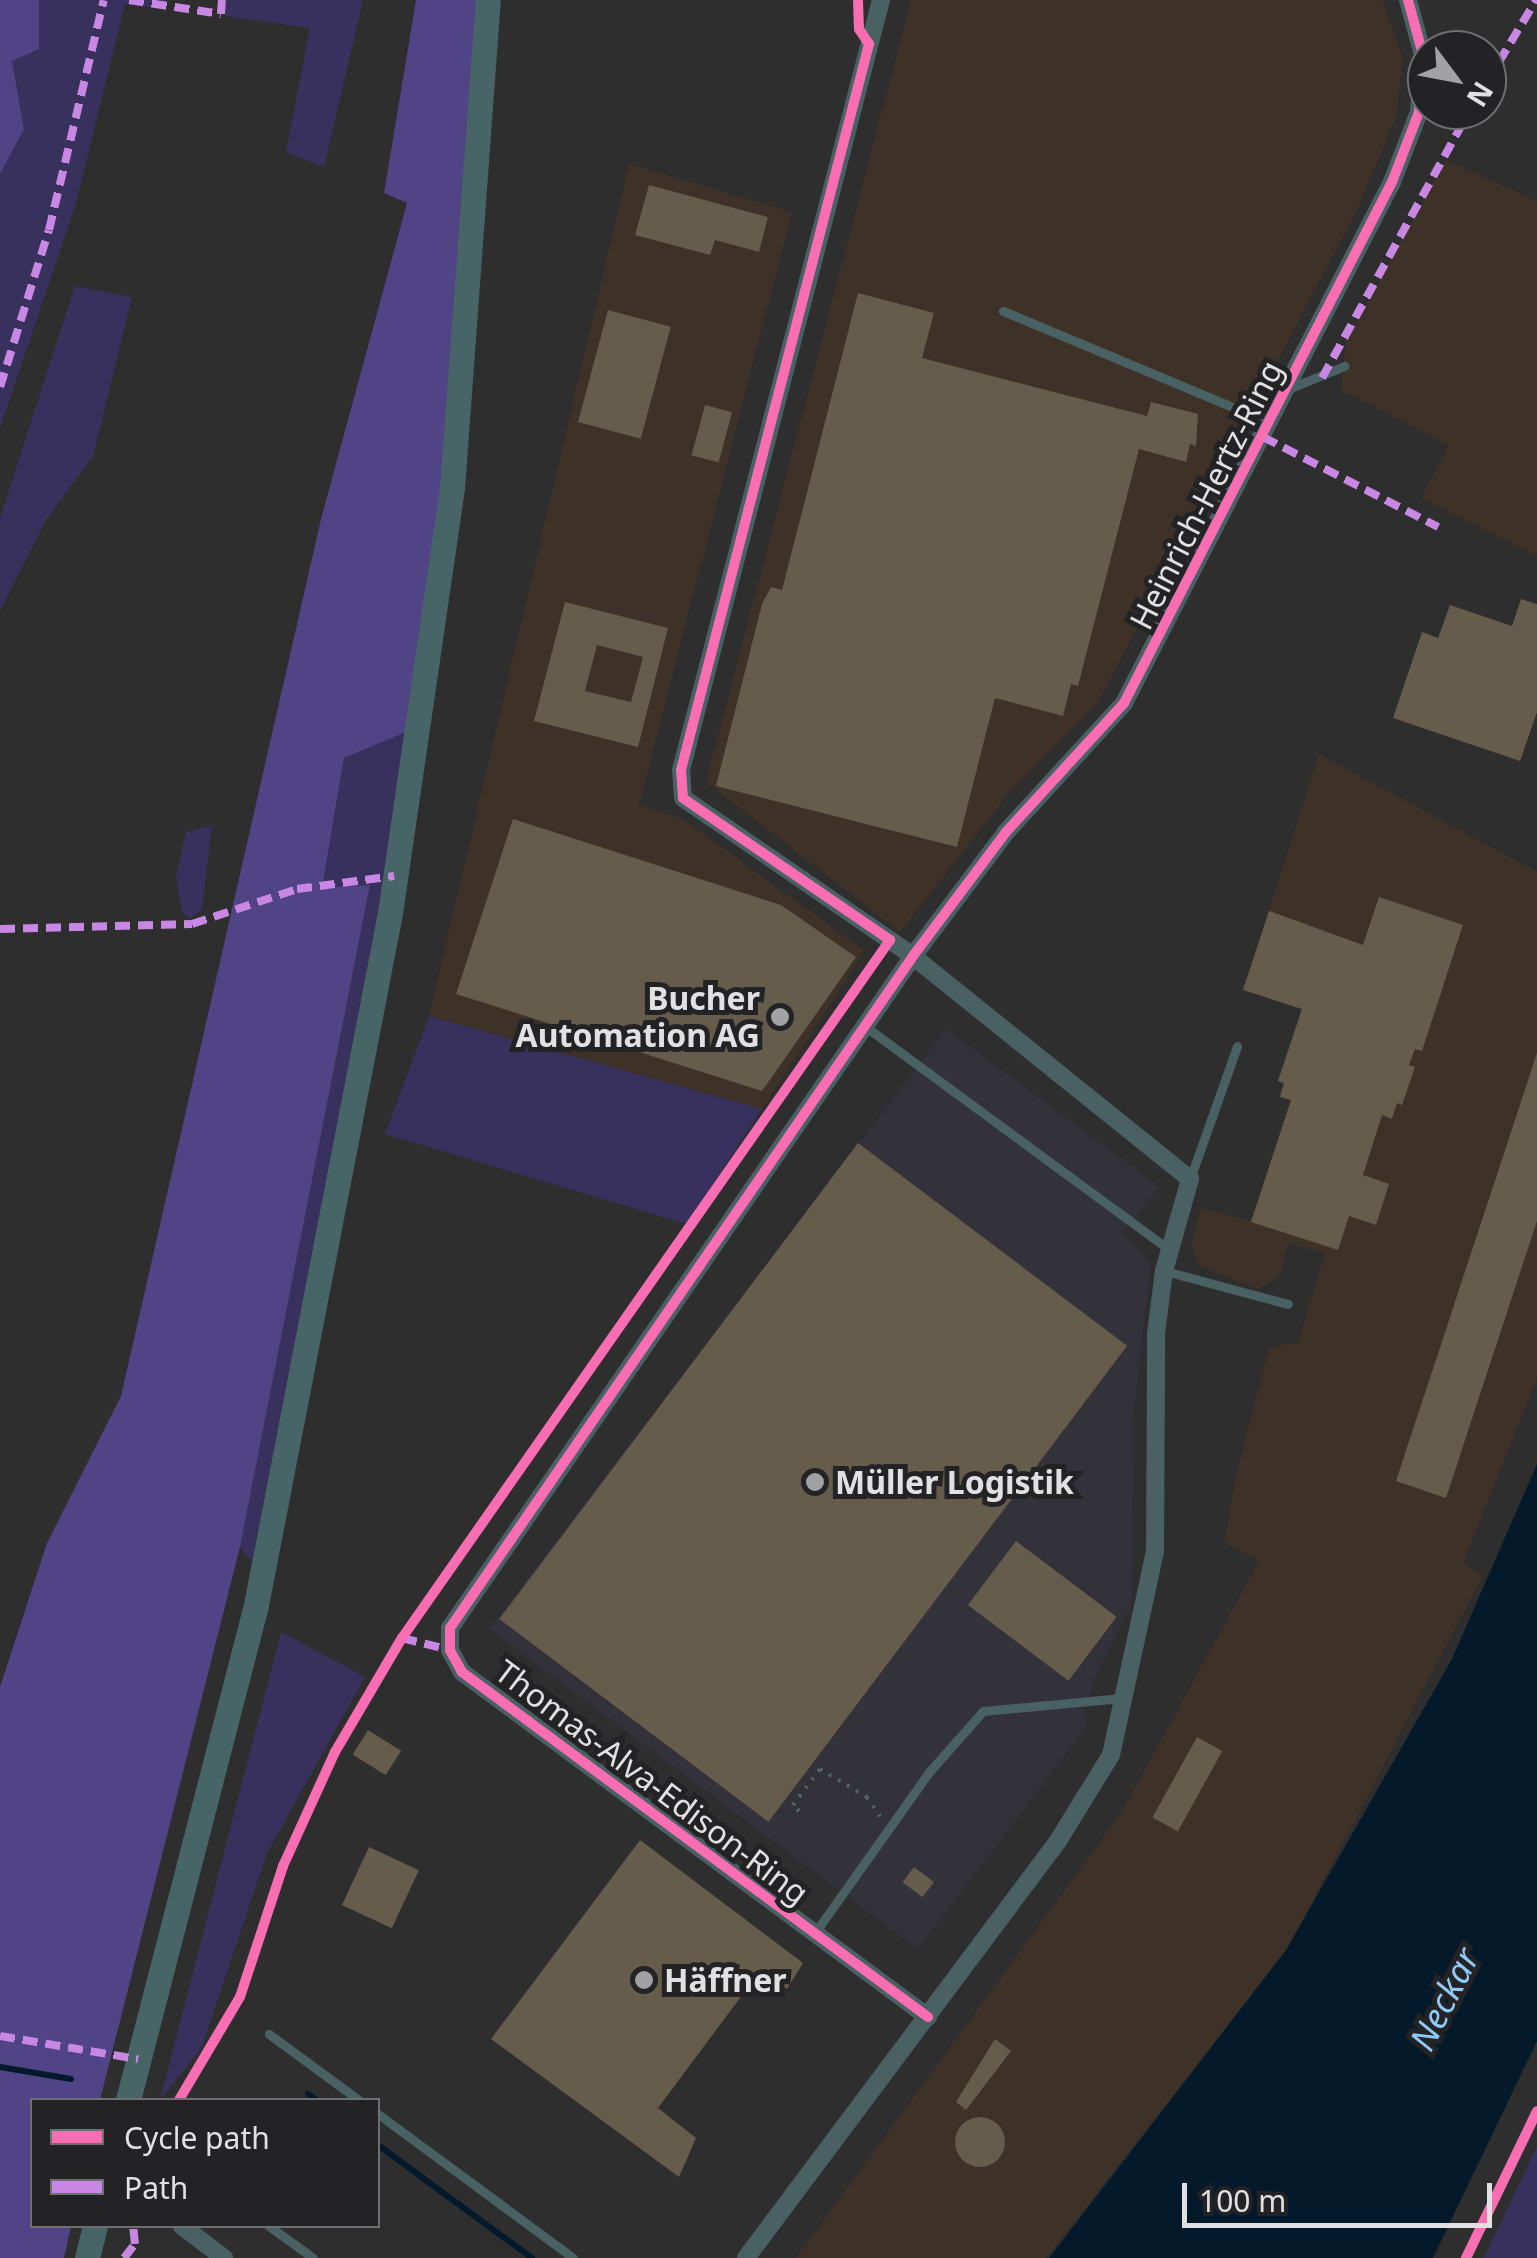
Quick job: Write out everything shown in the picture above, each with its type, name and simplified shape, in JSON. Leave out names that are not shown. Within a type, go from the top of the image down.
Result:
[{"type":"main road","points":[[129,2098],[297,1416],[390,913],[452,488],[488,0]]},
{"type":"main road","points":[[87,2258],[94,2228]]},
{"type":"street","points":[[746,2258],[1095,1789],[1125,1698],[1156,1552],[1152,1401],[1164,1271],[1190,1179],[912,956],[683,798],[681,770],[881,0]]},
{"type":"street","name":"Heinrich-Hertz-Ring","points":[[912,956],[1006,832],[1124,703],[1288,389],[1392,182],[1419,112],[1423,56],[1408,0]]},
{"type":"street","name":"Thomas-Alva-Edison-Ring","points":[[912,956],[450,1628],[450,1650],[462,1672],[928,2016]]},
{"type":"street","points":[[185,2228],[224,2258]]},
{"type":"lane","points":[[1003,311],[1270,423]]},
{"type":"lane","points":[[1288,389],[1305,388],[1344,366]]},
{"type":"lane","points":[[864,1026],[1170,1250]]},
{"type":"lane","points":[[1190,1179],[1237,1046]]},
{"type":"lane","points":[[1164,1271],[1288,1304]]},
{"type":"lane","points":[[814,1934],[983,1711],[1125,1698]]},
{"type":"lane","points":[[269,2034],[356,2098]]},
{"type":"lane","points":[[1466,2258],[1537,2111]]},
{"type":"lane","points":[[380,2115],[573,2258]]},
{"type":"lane","points":[[272,2228],[313,2258]]},
{"type":"path","points":[[799,1811],[792,1805],[820,1769],[876,1805],[880,1815],[874,1837],[880,1842]]},
{"type":"shaded area","points":[[0,0],[39,0],[39,49],[12,61],[24,129],[0,174]]},
{"type":"shaded area","points":[[39,0],[166,0],[166,9],[125,4],[76,203],[0,428],[0,174],[24,129],[12,61],[39,48]]},
{"type":"shaded area","points":[[226,0],[363,0],[324,167],[286,152],[310,28],[225,16]]},
{"type":"shaded area","points":[[416,0],[480,0],[444,486],[411,730],[344,758],[322,888],[370,885],[240,1547],[101,2098],[30,2098],[30,2228],[71,2228],[64,2258],[0,2258],[0,1687],[47,1543],[121,1396],[321,519],[407,203],[384,193]]},
{"type":"shaded area","points":[[911,0],[1382,0],[1403,58],[1396,118],[1356,212],[1097,704],[1010,792],[900,932],[706,782]]},
{"type":"shaded area","points":[[1446,160],[1537,201],[1537,556],[1421,498],[1449,445],[1341,390],[1346,342]]},
{"type":"shaded area","points":[[629,164],[792,212],[639,805],[683,819],[865,951],[762,1109],[429,1016]]},
{"type":"shaded area","points":[[75,286],[132,297],[93,456],[46,520],[0,611],[0,518]]},
{"type":"shaded area","points":[[411,730],[386,885],[252,1562],[240,1547],[370,886],[322,889],[344,758]]},
{"type":"shaded area","points":[[1319,754],[1537,872],[1537,1378],[1463,1563],[1483,1575],[1288,1948],[1046,2258],[796,2258],[1121,1813],[1259,1561],[1224,1542],[1236,1477],[1269,1348],[1298,1342],[1325,1253],[1288,1243],[1280,1276],[1257,1289],[1199,1265],[1191,1245],[1201,1208],[1251,1221],[1291,1101],[1280,1097],[1284,1084],[1278,1081],[1302,1009],[1243,990]]},
{"type":"shaded area","points":[[212,825],[202,909],[190,919],[182,912],[176,877],[186,832]]},
{"type":"shaded area","points":[[429,1016],[762,1109],[687,1224],[385,1134]]},
{"type":"shaded area","points":[[946,1029],[1160,1187],[1122,1233],[1151,1263],[1133,1417],[1132,1603],[1096,1675],[1084,1712],[1087,1726],[918,1949],[489,1629]]},
{"type":"shaded area","points":[[281,1632],[365,1677],[267,1853],[201,2049],[161,2098]]},
{"type":"shaded area","points":[[1537,2146],[1537,2258],[1484,2258]]},
{"type":"water","name":"Neckar","points":[[1537,1464],[1537,2041],[1433,2258],[1049,2258],[1286,1950],[1452,1659]]},
{"type":"building","points":[[649,185],[768,217],[759,252],[715,240],[710,255],[635,235]]},
{"type":"building","points":[[858,293],[934,313],[922,358],[1147,416],[1151,402],[1198,414],[1196,446],[1190,444],[1186,462],[1139,449],[1078,686],[1071,684],[1063,716],[995,698],[957,847],[716,786],[762,604],[771,587],[782,590]]},
{"type":"building","points":[[608,310],[671,327],[641,439],[578,422]]},
{"type":"building","points":[[705,405],[732,412],[719,462],[692,455]]},
{"type":"building","points":[[1521,599],[1537,604],[1537,712],[1520,761],[1393,718],[1422,632],[1438,638],[1450,605],[1512,626]]},
{"type":"building","points":[[565,602],[668,628],[638,747],[534,721]],"holes":[[[597,645],[643,657],[631,702],[585,691]]]},
{"type":"building","points":[[513,819],[781,905],[856,957],[762,1091],[456,994]]},
{"type":"building","points":[[1379,897],[1463,925],[1422,1051],[1415,1049],[1409,1065],[1415,1067],[1402,1105],[1397,1103],[1392,1119],[1382,1115],[1363,1175],[1389,1184],[1376,1225],[1349,1216],[1338,1250],[1251,1222],[1291,1100],[1280,1097],[1284,1083],[1278,1081],[1302,1009],[1243,990],[1269,911],[1363,945]]},
{"type":"building","points":[[1537,1053],[1537,1221],[1446,1498],[1396,1481]]},
{"type":"building","name":"Müller Logistik","points":[[858,1143],[1127,1346],[768,1822],[499,1619]]},
{"type":"building","points":[[1016,1541],[1117,1617],[1068,1681],[968,1605]]},
{"type":"building","points":[[368,1730],[401,1751],[386,1775],[353,1755]]},
{"type":"building","points":[[1197,1737],[1222,1751],[1178,1832],[1152,1817]]},
{"type":"building","name":"Häffner","points":[[640,1840],[803,1963],[787,1989],[760,1971],[658,2108],[696,2138],[679,2177],[491,2039]]},
{"type":"building","points":[[369,1847],[419,1870],[392,1928],[342,1905]]},
{"type":"building","points":[[914,1867],[934,1882],[923,1897],[903,1882]]},
{"type":"building","points":[[995,2039],[1011,2051],[966,2110],[956,2102]]},
{"type":"building","points":[[980,2117],[998,2124],[1005,2142],[998,2160],[980,2167],[962,2160],[955,2142],[962,2124]]},
{"type":"waterway","points":[[0,2067],[71,2079]]},
{"type":"waterway","points":[[308,2094],[314,2098]]},
{"type":"waterway","points":[[380,2146],[532,2258]]},
{"type":"marked path","points":[[0,387],[49,230],[104,0]]},
{"type":"marked path","points":[[129,0],[221,14],[222,0]]},
{"type":"marked path","points":[[1507,49],[1536,0]]},
{"type":"marked path","points":[[1322,378],[1459,130]]},
{"type":"marked path","points":[[1263,437],[1438,527]]},
{"type":"marked path","points":[[0,929],[192,924],[297,889],[394,876]]},
{"type":"marked path","points":[[402,1638],[450,1650]]},
{"type":"marked path","points":[[0,2036],[138,2059]]},
{"type":"marked path","points":[[124,2258],[135,2244],[133,2228]]},
{"type":"cycle path","points":[[180,2098],[240,1997],[283,1866],[335,1752],[402,1638],[890,940],[683,798],[681,770],[869,44],[859,29],[858,0]]},
{"type":"cycle path","points":[[928,2017],[462,1672],[450,1650],[450,1628],[913,956],[1006,832],[1124,703],[1392,182],[1419,112],[1423,55],[1408,0]]},
{"type":"cycle path","points":[[1466,2258],[1537,2111]]},
{"type":"place","name":"Bucher Automation AG","points":[[780,1017]]},
{"type":"place","name":"Müller Logistik","points":[[815,1482]]},
{"type":"place","name":"Häffner","points":[[644,1980]]}]
